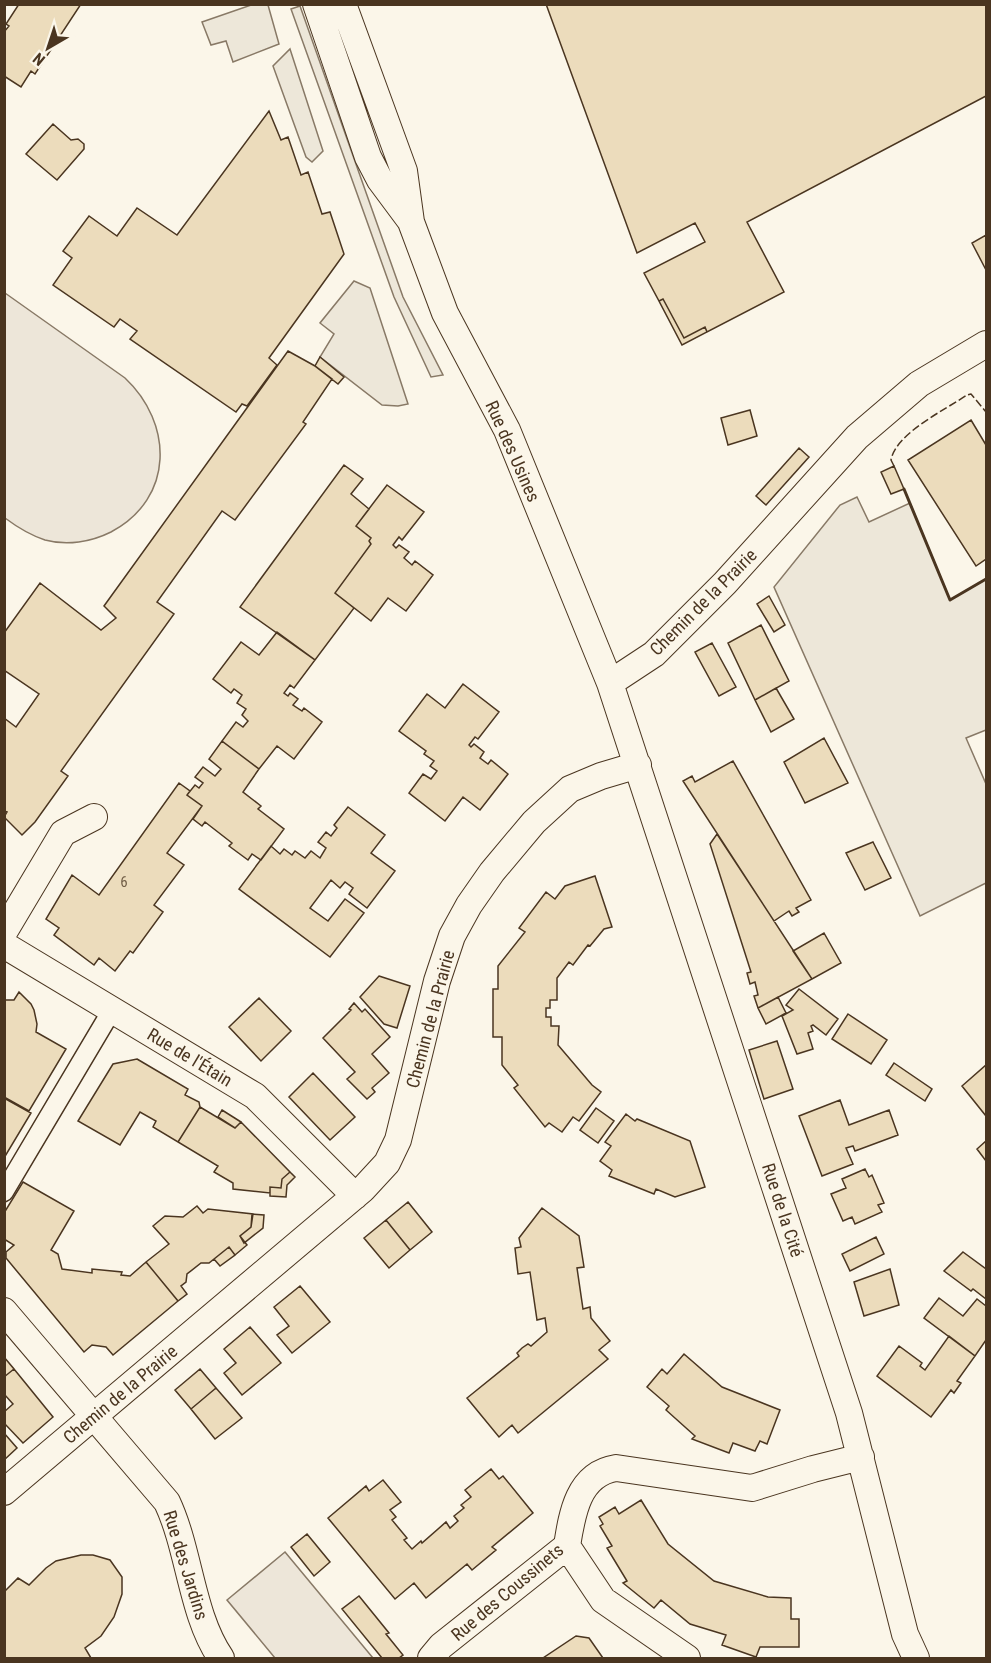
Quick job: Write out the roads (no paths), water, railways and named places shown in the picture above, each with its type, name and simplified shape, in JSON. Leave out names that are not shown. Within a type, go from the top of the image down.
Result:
[{"type":"street","name":"Rue des Usines","points":[[316,4],[368,157],[380,180],[411,222]]},
{"type":"street","name":"Rue des Usines","points":[[343,4],[404,171],[411,222],[446,313],[507,430],[610,683]]},
{"type":"street","name":"Chemin de la Prairie","points":[[610,683],[654,654],[725,583],[857,437],[919,384],[987,344]]},
{"type":"street","points":[[610,683],[638,765]]},
{"type":"street","name":"Chemin de la Prairie","points":[[4,1492],[355,1196],[387,1163],[398,1140],[437,981],[452,936],[469,905],[492,872],[528,830],[570,789],[601,776],[638,765]]},
{"type":"street","name":"Rue de la Cité","points":[[638,765],[842,1392],[861,1457],[905,1634],[916,1659]]},
{"type":"street","points":[[4,932],[63,833],[94,817]]},
{"type":"street","name":"Rue de l'Étain","points":[[4,945],[255,1096],[355,1196]]},
{"type":"street","points":[[4,1192],[112,1010]]},
{"type":"street","name":"Rue des Jardins","points":[[4,1311],[167,1502],[177,1524],[206,1633],[221,1659]]},
{"type":"street","name":"Rue des Coussinets","points":[[431,1659],[441,1646],[567,1546],[576,1501],[584,1488],[607,1469],[616,1467],[752,1488],[861,1457]]},
{"type":"street","points":[[567,1546],[603,1600],[687,1659]]}]
